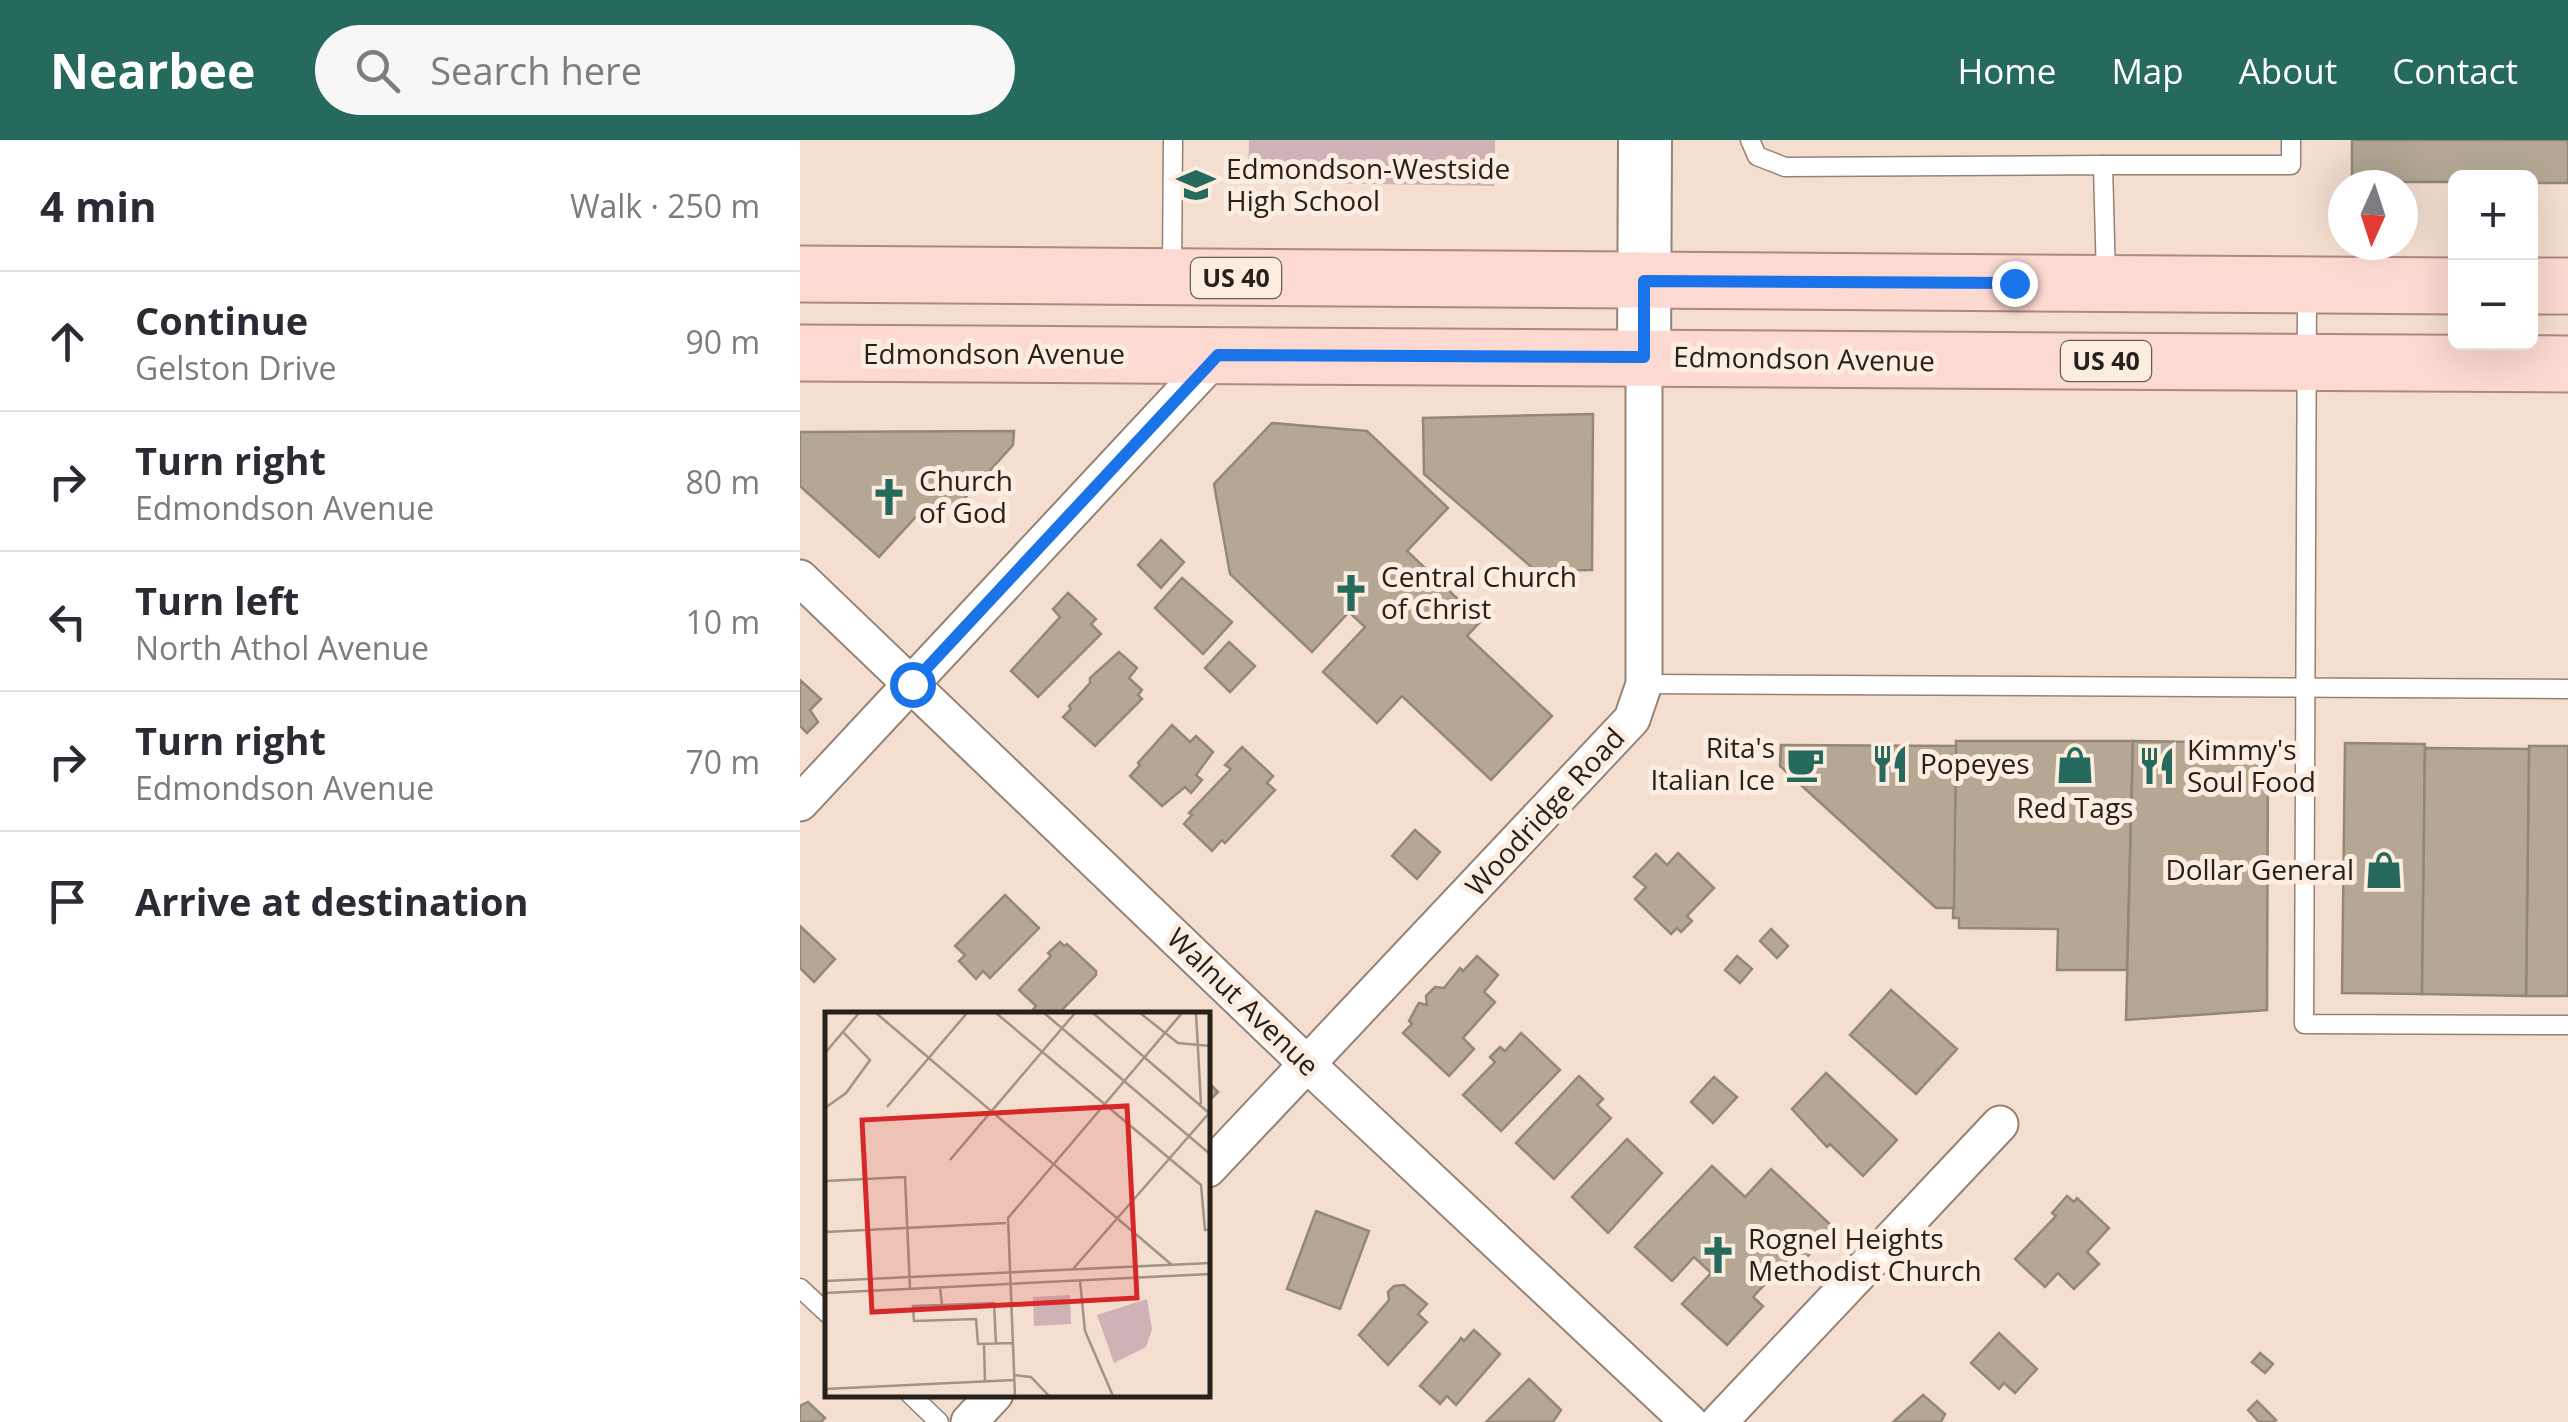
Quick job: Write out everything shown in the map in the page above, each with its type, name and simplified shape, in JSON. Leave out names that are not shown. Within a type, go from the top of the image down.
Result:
[{"type":"main road","name":"US 40","points":[[800,274],[2448,286]]},
{"type":"main road","points":[[2538,286],[2568,286]]},
{"type":"main road","name":"Edmondson Avenue","points":[[800,354],[2568,364]]},
{"type":"street","points":[[1644,357],[1645,140]]},
{"type":"street","points":[[800,802],[1218,355]]},
{"type":"street","name":"Woodridge Road","points":[[1210,1167],[1632,719],[1644,684],[1644,357]]},
{"type":"street","name":"Walnut Avenue","points":[[800,578],[1307,1064],[1690,1422]]},
{"type":"street","points":[[1719,1422],[2000,1124]]},
{"type":"street","points":[[969,1422],[992,1397]]},
{"type":"lane","points":[[1172,140],[1172,277]]},
{"type":"lane","points":[[1750,140],[1757,156],[1785,167],[2291,166],[2291,140]]},
{"type":"lane","points":[[2103,165],[2106,284]]},
{"type":"lane","points":[[2308,285],[2304,1024],[2568,1025]]},
{"type":"lane","points":[[1644,684],[2568,689]]},
{"type":"lane","points":[[800,1288],[825,1311]]},
{"type":"lane","points":[[913,1397],[939,1422]]},
{"type":"shaded area","points":[[1249,140],[1495,140],[1494,186],[1248,182]]},
{"type":"building","points":[[2352,140],[2568,140],[2568,183],[2538,183],[2538,170],[2448,170],[2448,182],[2418,182],[2418,170],[2352,170]]},
{"type":"building","points":[[1593,414],[1592,570],[1536,571],[1424,474],[1423,418]]},
{"type":"building","name":"Central Church of Christ","points":[[1272,423],[1367,431],[1448,508],[1407,551],[1481,621],[1467,636],[1552,716],[1491,780],[1402,696],[1377,723],[1323,672],[1365,627],[1349,612],[1312,652],[1230,574],[1214,484]]},
{"type":"building","name":"Church of God","points":[[1014,431],[1013,445],[956,508],[924,508],[879,557],[800,486],[800,432]]},
{"type":"building","points":[[1161,540],[1184,562],[1161,588],[1138,565]]},
{"type":"building","points":[[1182,578],[1232,622],[1203,654],[1155,608]]},
{"type":"building","points":[[1068,593],[1096,619],[1091,624],[1101,634],[1038,697],[1011,671],[1060,617],[1053,609]]},
{"type":"building","points":[[1229,642],[1255,666],[1230,692],[1205,668]]},
{"type":"building","points":[[1119,652],[1137,668],[1129,678],[1142,690],[1138,695],[1142,699],[1095,746],[1063,717],[1090,678]]},
{"type":"building","points":[[800,680],[821,699],[810,710],[818,722],[807,733],[800,726]]},
{"type":"building","points":[[1172,725],[1190,742],[1196,736],[1213,752],[1196,775],[1202,780],[1191,793],[1185,787],[1162,806],[1130,776]]},
{"type":"building","points":[[1956,741],[2133,741],[2127,970],[2057,970],[2058,929],[1959,928],[1959,918],[1953,918]]},
{"type":"building","points":[[2133,741],[2268,743],[2267,1010],[2126,1020]]},
{"type":"building","name":"Dollar General","points":[[2345,743],[2425,744],[2422,994],[2342,993]]},
{"type":"building","points":[[1781,745],[1956,746],[1954,908],[1936,908],[1780,766]]},
{"type":"building","points":[[2529,746],[2568,746],[2568,996],[2526,996]]},
{"type":"building","points":[[1242,747],[1273,776],[1267,783],[1275,790],[1225,843],[1222,840],[1212,851],[1184,824],[1192,815],[1189,813],[1231,769],[1225,765]]},
{"type":"building","points":[[2425,748],[2529,749],[2526,996],[2422,994]]},
{"type":"building","points":[[1415,830],[1440,852],[1417,879],[1392,856]]},
{"type":"building","points":[[1678,853],[1714,888],[1687,916],[1692,921],[1681,932],[1677,928],[1671,934],[1635,899],[1646,887],[1634,877],[1656,854],[1667,865]]},
{"type":"building","points":[[1005,895],[1039,928],[990,978],[983,971],[976,979],[959,961],[965,955],[955,946]]},
{"type":"building","points":[[800,926],[835,959],[814,982],[800,968]]},
{"type":"building","points":[[1771,929],[1788,946],[1777,958],[1760,941]]},
{"type":"building","points":[[1060,942],[1067,944],[1096,975],[1060,1012],[1031,1012],[1036,1006],[1019,990],[1051,956],[1048,953]]},
{"type":"building","points":[[1477,956],[1498,975],[1484,992],[1495,1002],[1463,1038],[1474,1049],[1449,1076],[1403,1033],[1412,1024],[1409,1021],[1419,1003],[1427,1005],[1426,996],[1435,987],[1444,988],[1460,968],[1463,971]]},
{"type":"building","points":[[1737,956],[1752,969],[1740,983],[1725,970]]},
{"type":"building","points":[[1891,990],[1957,1049],[1916,1094],[1850,1035]]},
{"type":"building","points":[[1521,1033],[1560,1070],[1501,1131],[1463,1095],[1495,1062],[1490,1057],[1500,1047],[1505,1051]]},
{"type":"building","points":[[1826,1073],[1897,1140],[1863,1176],[1830,1144],[1827,1147],[1792,1109]]},
{"type":"building","points":[[1579,1076],[1603,1099],[1597,1105],[1611,1118],[1554,1179],[1516,1143]]},
{"type":"building","points":[[1714,1077],[1737,1097],[1713,1123],[1691,1102]]},
{"type":"building","points":[[1210,1084],[1218,1092],[1210,1100]]},
{"type":"building","points":[[1627,1139],[1662,1173],[1608,1233],[1572,1197]]},
{"type":"building","name":"Rognel Heights Methodist Church","points":[[1712,1166],[1745,1197],[1771,1169],[1834,1228],[1804,1260],[1795,1252],[1753,1297],[1763,1306],[1727,1345],[1682,1304],[1711,1273],[1694,1257],[1672,1281],[1635,1247]]},
{"type":"building","points":[[2067,1196],[2074,1202],[2077,1198],[2109,1228],[2087,1252],[2099,1264],[2074,1289],[2058,1273],[2045,1287],[2015,1259],[2056,1216],[2052,1213]]},
{"type":"building","points":[[1316,1211],[1369,1231],[1340,1309],[1287,1289]]},
{"type":"building","points":[[1404,1285],[1427,1304],[1418,1314],[1427,1322],[1388,1365],[1359,1335],[1389,1300],[1388,1292],[1394,1286]]},
{"type":"building","points":[[1474,1330],[1500,1354],[1456,1405],[1447,1396],[1440,1404],[1420,1386],[1461,1338],[1464,1341]]},
{"type":"building","points":[[1999,1333],[2037,1369],[2015,1393],[2004,1383],[1999,1389],[1971,1363]]},
{"type":"building","points":[[2260,1353],[2273,1364],[2265,1373],[2252,1362]]},
{"type":"building","points":[[1529,1379],[1561,1410],[1553,1422],[1486,1422]]},
{"type":"building","points":[[1923,1395],[1945,1414],[1941,1422],[1893,1422]]},
{"type":"building","points":[[2257,1401],[2276,1420],[2259,1422],[2248,1410]]},
{"type":"building","points":[[808,1402],[825,1418],[821,1422],[800,1422],[800,1406]]},
{"type":"place","name":"Edmondson-Westside High School","points":[[1196,185]]},
{"type":"place","name":"Church of God","points":[[889,497]]},
{"type":"place","name":"Central Church of Christ","points":[[1351,593]]},
{"type":"place","name":"Rita's Italian Ice","points":[[1805,764]]},
{"type":"place","name":"Popeyes","points":[[1890,764]]},
{"type":"place","name":"Red Tags","points":[[2075,765]]},
{"type":"place","name":"Kimmy's Soul Food","points":[[2157,766]]},
{"type":"place","name":"Dollar General","points":[[2384,870]]},
{"type":"place","name":"Rognel Heights Methodist Church","points":[[1718,1255]]},
{"type":"route","points":[[912,684],[1218,355],[1644,357],[1644,281],[2014,283]]}]
